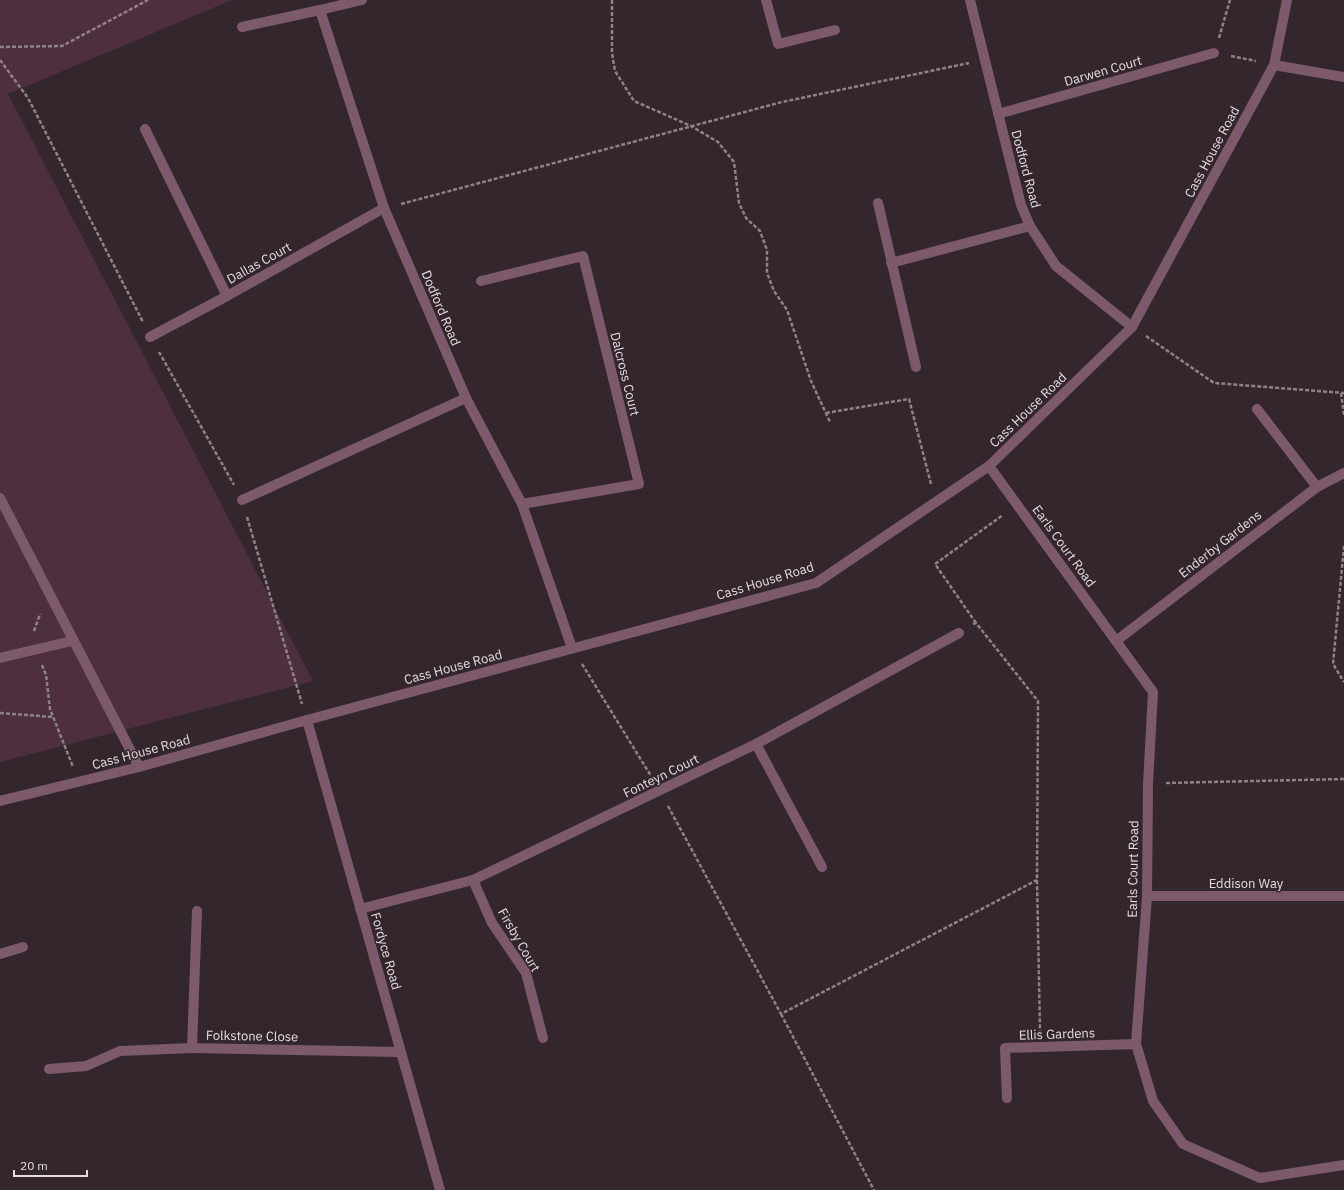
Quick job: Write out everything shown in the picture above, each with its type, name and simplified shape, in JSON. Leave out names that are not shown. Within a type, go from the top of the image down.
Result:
[{"type":"street","points":[[242,27],[362,0]]},
{"type":"street","points":[[766,0],[778,44],[835,30]]},
{"type":"street","name":"Dodford Road","points":[[970,0],[1021,205],[1030,226],[1056,266],[1132,327]]},
{"type":"street","name":"Cass House Road","points":[[0,801],[139,768],[307,720],[816,583],[989,466],[1132,327],[1274,65],[1287,0]]},
{"type":"street","name":"Dodford Road","points":[[320,10],[384,208],[466,398],[522,504],[572,648]]},
{"type":"street","name":"Darwen Court","points":[[998,114],[1214,53]]},
{"type":"street","points":[[1274,65],[1344,77]]},
{"type":"street","name":"Dallas Court","points":[[145,129],[227,296],[384,208]]},
{"type":"street","points":[[878,203],[916,367]]},
{"type":"street","points":[[891,263],[1030,226]]},
{"type":"street","name":"Dalcross Court","points":[[481,281],[583,256],[639,484],[522,504]]},
{"type":"street","points":[[150,337],[227,296]]},
{"type":"street","points":[[242,500],[466,398]]},
{"type":"street","points":[[1257,409],[1317,486]]},
{"type":"street","name":"Earls Court Road","points":[[989,466],[1153,692],[1148,784],[1147,896],[1136,1044],[1153,1101],[1183,1144],[1260,1178],[1344,1165]]},
{"type":"street","name":"Enderby Gardens","points":[[1116,641],[1317,486],[1344,473]]},
{"type":"street","points":[[0,498],[72,641],[139,768]]},
{"type":"street","name":"Fonteyn Court","points":[[360,909],[473,880],[756,744],[959,633]]},
{"type":"street","points":[[0,658],[72,641]]},
{"type":"street","name":"Fordyce Road","points":[[307,720],[440,1190]]},
{"type":"street","points":[[756,744],[822,867]]},
{"type":"street","name":"Firsby Court","points":[[473,880],[492,923],[526,973],[543,1038]]},
{"type":"street","name":"Eddison Way","points":[[1147,896],[1344,896]]},
{"type":"street","name":"Folkstone Close","points":[[196,911],[192,1048],[400,1052]]},
{"type":"street","points":[[0,954],[23,946]]},
{"type":"street","name":"Ellis Gardens","points":[[1007,1098],[1005,1048],[1136,1044]]},
{"type":"street","points":[[49,1069],[86,1066],[120,1050],[192,1048]]},
{"type":"path","points":[[0,47],[62,46],[148,0]]},
{"type":"path","points":[[612,0],[612,53],[615,71],[634,101],[691,126],[718,142],[734,162],[739,203],[746,218],[760,231],[767,250],[767,273],[774,291],[787,310],[811,381],[830,422]]},
{"type":"path","points":[[1230,0],[1214,53],[1274,65]]},
{"type":"path","points":[[384,208],[782,102],[985,59]]},
{"type":"path","points":[[0,60],[28,98],[150,337],[242,500],[307,720]]},
{"type":"path","points":[[1132,327],[1214,382],[1343,393],[1344,415]]},
{"type":"path","points":[[826,413],[909,399],[936,502]]},
{"type":"path","points":[[1018,504],[935,564],[976,623],[1038,701],[1037,880],[1041,1048]]},
{"type":"path","points":[[1344,546],[1333,664],[1344,682]]},
{"type":"path","points":[[53,602],[38,617],[34,634],[36,649],[46,674],[50,709],[79,782]]},
{"type":"path","points":[[959,633],[976,623]]},
{"type":"path","points":[[572,648],[660,791],[781,1014],[874,1190]]},
{"type":"path","points":[[0,713],[53,716]]},
{"type":"path","points":[[1148,784],[1344,779]]},
{"type":"path","points":[[781,1014],[1037,880]]},
{"type":"shaded area","points":[[0,0],[232,0],[8,94],[313,681],[0,762]]}]
